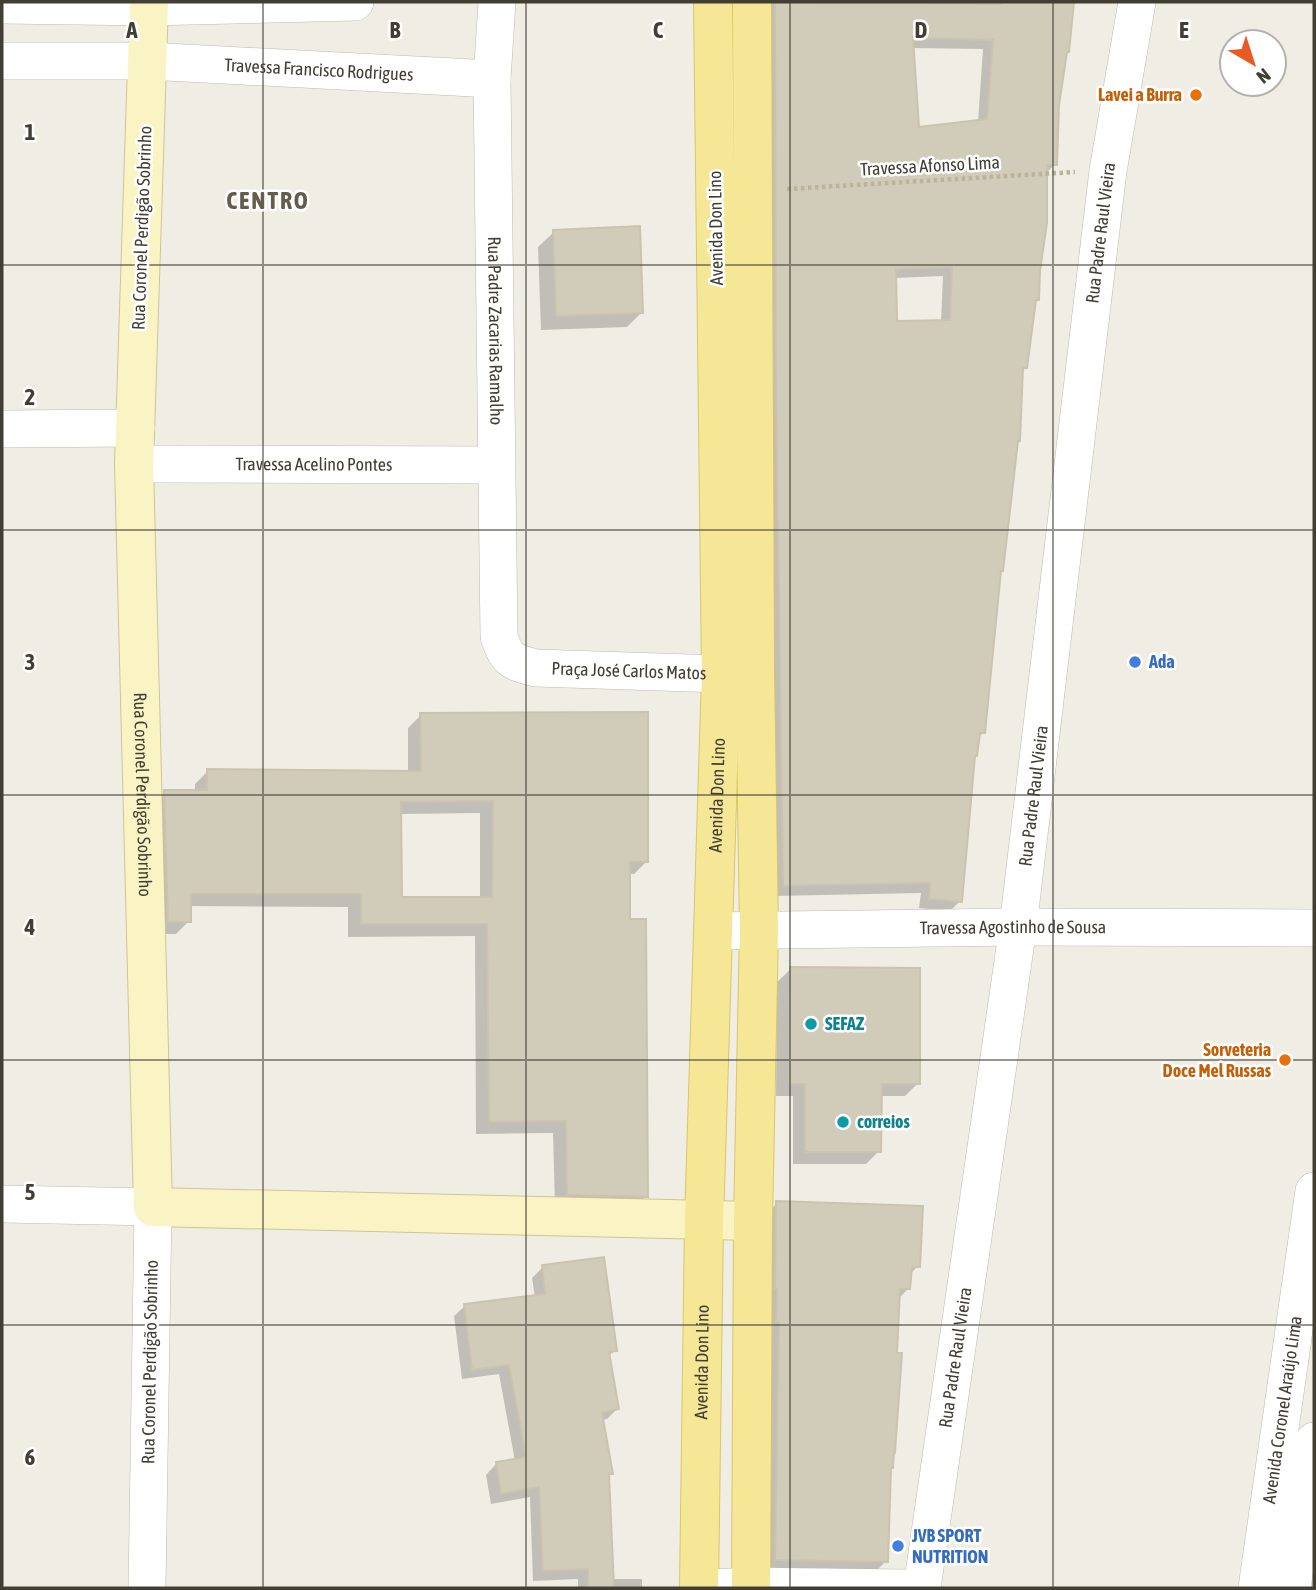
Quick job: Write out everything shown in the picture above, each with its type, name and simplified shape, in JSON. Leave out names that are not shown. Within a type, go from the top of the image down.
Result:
[{"type":"main road","name":"Avenida Don Lino","points":[[713,2],[738,674],[759,929],[753,1222],[751,1587]]},
{"type":"main road","name":"Avenida Don Lino","points":[[699,1588],[704,1222],[714,930],[738,674],[753,191],[752,2]]},
{"type":"street","points":[[2,5],[355,2]]},
{"type":"street","name":"Rua Padre Zacarias Ramalho","points":[[496,2],[492,79],[496,465],[499,636],[507,657]]},
{"type":"street","name":"Rua Padre Raul Vieira","points":[[922,1588],[1018,926],[1108,170],[1137,2]]},
{"type":"street","name":"Rua Coronel Perdigão Sobrinho","points":[[147,1588],[153,1207],[135,446],[149,4]]},
{"type":"street","name":"Travessa Francisco Rodrigues","points":[[2,61],[146,61],[492,79]]},
{"type":"street","name":"Travessa Acelino Pontes","points":[[2,429],[135,446],[496,465]]},
{"type":"street","name":"Praça José Carlos Matos","points":[[507,657],[519,664],[536,668],[738,674]]},
{"type":"street","name":"Travessa Agostinho de Sousa","points":[[714,930],[1018,926],[1314,928]]},
{"type":"street","name":"Avenida Coronel Araújo Lima","points":[[1257,1588],[1308,1264],[1314,1191]]},
{"type":"street","points":[[2,1204],[753,1222]]},
{"type":"street","name":"Avenida Coronel Araújo Lima","points":[[1292,1588],[1314,1441]]},
{"type":"street","points":[[712,1588],[906,1588]]},
{"type":"path","name":"Travessa Afonso Lima","points":[[753,191],[1108,170]]},
{"type":"building","points":[[775,2],[1074,2],[1069,52],[1059,105],[1057,165],[1047,165],[1047,223],[1039,300],[1036,300],[1027,368],[1023,368],[1020,441],[1001,571],[985,733],[980,733],[975,756],[962,902],[929,899],[930,883],[783,886],[776,391]],"holes":[[[913,38],[993,40],[987,119],[919,127]],[[952,267],[950,320],[897,321],[896,269]]]},
{"type":"building","points":[[640,226],[643,313],[556,316],[553,230]]},
{"type":"building","points":[[648,712],[648,862],[630,862],[630,919],[646,919],[648,1197],[567,1195],[566,1121],[489,1122],[487,924],[361,924],[361,894],[191,894],[191,922],[168,922],[164,790],[207,790],[207,769],[421,771],[420,713]],"holes":[[[493,801],[492,897],[402,897],[401,802]]]},
{"type":"building","name":"SEFAZ","points":[[790,967],[920,968],[920,1084],[882,1084],[881,1152],[805,1152],[805,1084],[789,1084]]},
{"type":"building","points":[[776,1201],[923,1206],[920,1267],[912,1267],[910,1289],[900,1289],[897,1353],[902,1353],[895,1452],[891,1468],[888,1562],[775,1560],[779,1322],[776,1322],[775,1289]]},
{"type":"building","points":[[604,1257],[617,1351],[609,1352],[619,1409],[602,1413],[613,1474],[609,1474],[614,1588],[588,1588],[588,1569],[543,1571],[539,1487],[501,1494],[496,1462],[526,1457],[509,1365],[472,1370],[464,1304],[545,1294],[542,1265]]},
{"type":"place","name":"Lavei a Burra","points":[[1196,95]]},
{"type":"place","name":"Ada","points":[[1135,662]]},
{"type":"place","name":"SEFAZ","points":[[811,1024]]},
{"type":"place","name":"Sorveteria Doce Mel Russas","points":[[1285,1060]]},
{"type":"place","name":"correios","points":[[843,1122]]},
{"type":"place","name":"JVB SPORT NUTRITION","points":[[898,1546]]},
{"type":"district","name":"CENTRO","points":[[268,201]]}]
